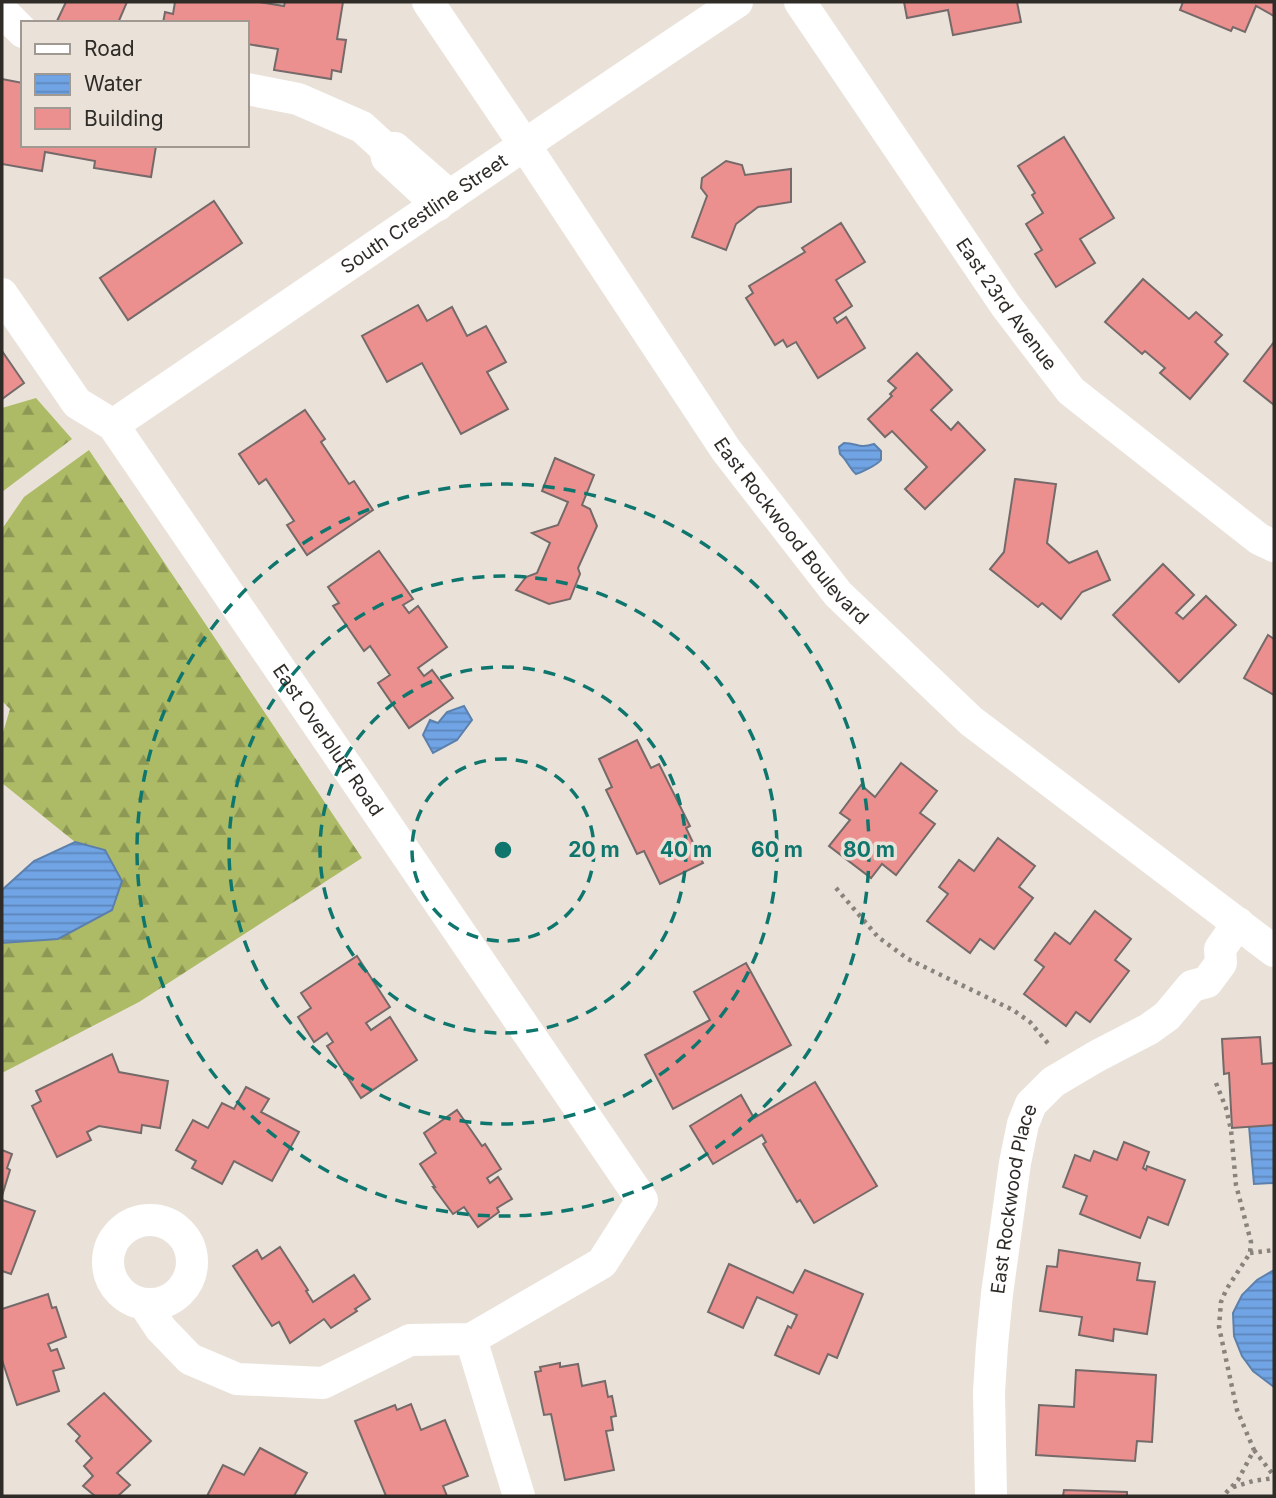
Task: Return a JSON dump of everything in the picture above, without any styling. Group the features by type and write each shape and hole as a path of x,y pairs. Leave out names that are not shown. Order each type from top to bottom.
{"street":[{"name":"East Rockwood Boulevard","path":"428,2 726,450 838,594 971,721 1274,951"},
{"name":"South Crestline Street","path":"113,425 737,2"},
{"name":"East 23rd Avenue","path":"800,2 1006,306 1072,391 1259,539 1274,546"},
{"path":"2,11 21,31"},
{"path":"248,89 298,99 362,127 385,148 387,158 444,200"},
{"name":"East Overbluff Road","path":"2,294 78,403 113,425 642,1200 601,1263 471,1339"},
{"name":"East Rockwood Place","path":"991,1496 989,1392 998,1282 1015,1163 1023,1124 1031,1104 1053,1082 1149,1029 1167,1016 1192,986 1191,968 1205,950 1220,949 1238,923"},
{"path":"145,1305 161,1329 190,1359 237,1379 323,1383 410,1340 471,1339 519,1496"}],"path":[{"path":"836,888 878,937 908,959 1013,1010 1030,1022 1071,1071"},
{"path":"1216,1083 1231,1130 1236,1185 1251,1242 1250,1253 1221,1302 1219,1327 1237,1410 1254,1450 1274,1477 1232,1488"},
{"path":"1250,1253 1274,1250"},
{"path":"1223,1496 1232,1488 1254,1450"}],"green space":[{"path":"36,398 72,439 2,492 2,408"},
{"path":"89,450 362,858 139,1002 2,1073 2,943 58,939 112,910 105,850 75,842 2,783 2,736 10,709 2,701 2,529 24,497"}],"water":[{"path":"844,443 861,446 874,444 881,451 881,460 856,474 840,454 839,447"},
{"path":"464,706 472,720 457,740 433,753 423,735 430,720 438,723 447,712"},
{"path":"75,842 105,850 122,881 112,910 58,939 2,943 2,890 34,861"},
{"path":"1274,1124 1274,1183 1254,1184 1249,1126"},
{"path":"1274,1270 1274,1387 1253,1371 1242,1356 1234,1336 1233,1313 1242,1295 1257,1280"}],"building":[{"path":"66,2 127,2 119,21 57,21"},
{"path":"175,2 259,2 284,6 285,2 343,2 337,39 346,40 341,72 332,70 331,79 274,70 278,49 248,44 248,21 163,21 165,12 173,14"},
{"path":"904,2 1017,2 1021,22 953,35 948,10 907,18"},
{"path":"1183,2 1274,2 1274,16 1256,6 1245,32 1233,27 1231,31 1180,10"},
{"path":"2,79 21,83 21,147 156,147 151,177 94,168 95,161 45,152 42,171 2,164"},
{"path":"1064,137 1114,218 1080,239 1095,263 1056,287 1035,254 1042,250 1026,224 1043,213 1032,195 1035,193 1018,166"},
{"path":"726,161 742,165 745,175 791,169 791,202 758,207 736,224 726,250 692,237 707,196 701,188 702,178"},
{"path":"214,201 242,243 128,320 100,278"},
{"path":"841,223 865,262 836,280 852,306 834,318 837,323 846,317 865,348 818,378 796,342 787,347 783,340 775,345 746,298 753,293 749,286 805,252 802,248"},
{"path":"1143,279 1189,319 1196,312 1222,335 1215,342 1228,354 1190,399 1160,373 1165,368 1145,351 1142,354 1105,322"},
{"path":"418,305 427,321 452,307 467,336 486,326 506,362 487,372 508,409 461,434 422,363 387,382 362,336"},
{"path":"1274,342 1274,405 1244,381"},
{"path":"2,351 24,383 2,399"},
{"path":"917,353 952,390 931,410 951,430 958,422 985,450 925,509 905,489 927,467 892,431 885,437 868,419 892,396 890,394 896,388 888,381"},
{"path":"305,410 325,439 321,442 349,484 354,481 373,510 307,555 287,525 294,521 266,479 259,484 239,454"},
{"path":"555,458 594,475 582,505 590,509 597,526 578,568 580,574 570,599 549,604 516,590 526,577 537,573 550,543 532,533 558,525 568,502 542,491"},
{"path":"1015,479 1056,484 1047,543 1069,563 1097,551 1110,580 1082,592 1061,619 1042,603 1038,607 990,569 1004,552"},
{"path":"379,551 413,599 403,605 409,613 418,606 447,647 418,668 424,676 432,670 453,698 409,728 378,683 390,675 370,646 364,651 333,606 339,603 328,587"},
{"path":"1163,564 1194,595 1176,613 1183,619 1206,596 1236,625 1179,682 1113,615"},
{"path":"1268,635 1274,639 1274,695 1244,678"},
{"path":"637,740 651,768 659,764 690,826 686,828 703,863 660,884 644,851 637,854 606,790 612,787 599,759"},
{"path":"901,763 937,791 920,813 935,824 896,875 882,864 871,878 829,846 850,820 840,813 861,785 875,797"},
{"path":"998,838 1035,866 1019,887 1033,898 994,949 980,939 970,953 927,921 948,894 939,887 959,860 974,871"},
{"path":"1095,911 1131,939 1115,960 1129,971 1090,1022 1076,1012 1066,1026 1024,994 1044,967 1035,960 1055,933 1070,944"},
{"path":"357,956 390,1007 366,1023 371,1030 390,1017 417,1060 361,1098 327,1046 333,1042 327,1033 314,1042 298,1017 311,1008 301,993"},
{"path":"746,963 791,1045 673,1109 645,1055 710,1020 694,992"},
{"path":"1260,1037 1262,1064 1274,1063 1274,1125 1232,1128 1229,1073 1224,1074 1222,1039"},
{"path":"112,1054 119,1072 168,1081 160,1128 142,1125 141,1133 99,1126 87,1132 91,1140 57,1157 32,1106 41,1101 36,1091"},
{"path":"815,1082 877,1186 814,1223 800,1200 797,1202 763,1144 766,1142 762,1135 713,1164 690,1126 741,1095 754,1118"},
{"path":"246,1087 269,1099 261,1112 299,1132 272,1181 234,1161 222,1184 192,1168 196,1161 176,1150 193,1120 208,1128 222,1103 234,1109"},
{"path":"457,1110 482,1146 485,1144 501,1169 487,1178 490,1183 498,1177 512,1199 497,1208 499,1212 478,1227 464,1207 453,1214 420,1164 436,1153 424,1133"},
{"path":"1124,1142 1149,1152 1143,1168 1146,1170 1147,1166 1185,1180 1168,1225 1148,1217 1140,1238 1080,1214 1087,1196 1063,1187 1075,1155 1090,1161 1094,1151 1117,1160"},
{"path":"2,1150 12,1154 2,1196"},
{"path":"2,1200 35,1211 11,1274 2,1271"},
{"path":"280,1247 313,1302 354,1275 370,1299 331,1328 324,1319 290,1343 279,1322 272,1326 233,1266 257,1250 262,1259"},
{"path":"1059,1250 1140,1263 1137,1280 1155,1282 1147,1334 1114,1329 1113,1341 1079,1335 1082,1317 1040,1311 1047,1266 1057,1267"},
{"path":"729,1264 793,1293 805,1270 863,1294 837,1358 828,1354 819,1374 775,1355 788,1326 791,1328 797,1315 757,1297 743,1328 708,1312"},
{"path":"48,1294 52,1308 56,1307 66,1337 48,1344 51,1351 57,1349 64,1368 53,1371 59,1391 17,1405 2,1360 2,1309"},
{"path":"560,1363 560,1367 578,1364 582,1386 605,1381 608,1397 612,1396 616,1416 611,1417 613,1430 606,1431 614,1470 565,1480 551,1414 544,1415 535,1372 541,1371 540,1367"},
{"path":"1076,1370 1156,1375 1152,1442 1137,1441 1135,1461 1036,1455 1039,1405 1074,1407"},
{"path":"104,1393 151,1441 117,1473 130,1485 118,1496 95,1496 83,1486 93,1476 84,1466 92,1458 76,1441 80,1436 68,1424"},
{"path":"411,1404 421,1430 445,1420 468,1476 443,1486 447,1496 386,1496 355,1421 395,1405 397,1410"},
{"path":"260,1448 307,1473 294,1496 207,1496 223,1465 244,1475"},
{"path":"1064,1490 1127,1492 1127,1496 1063,1496"}]}
